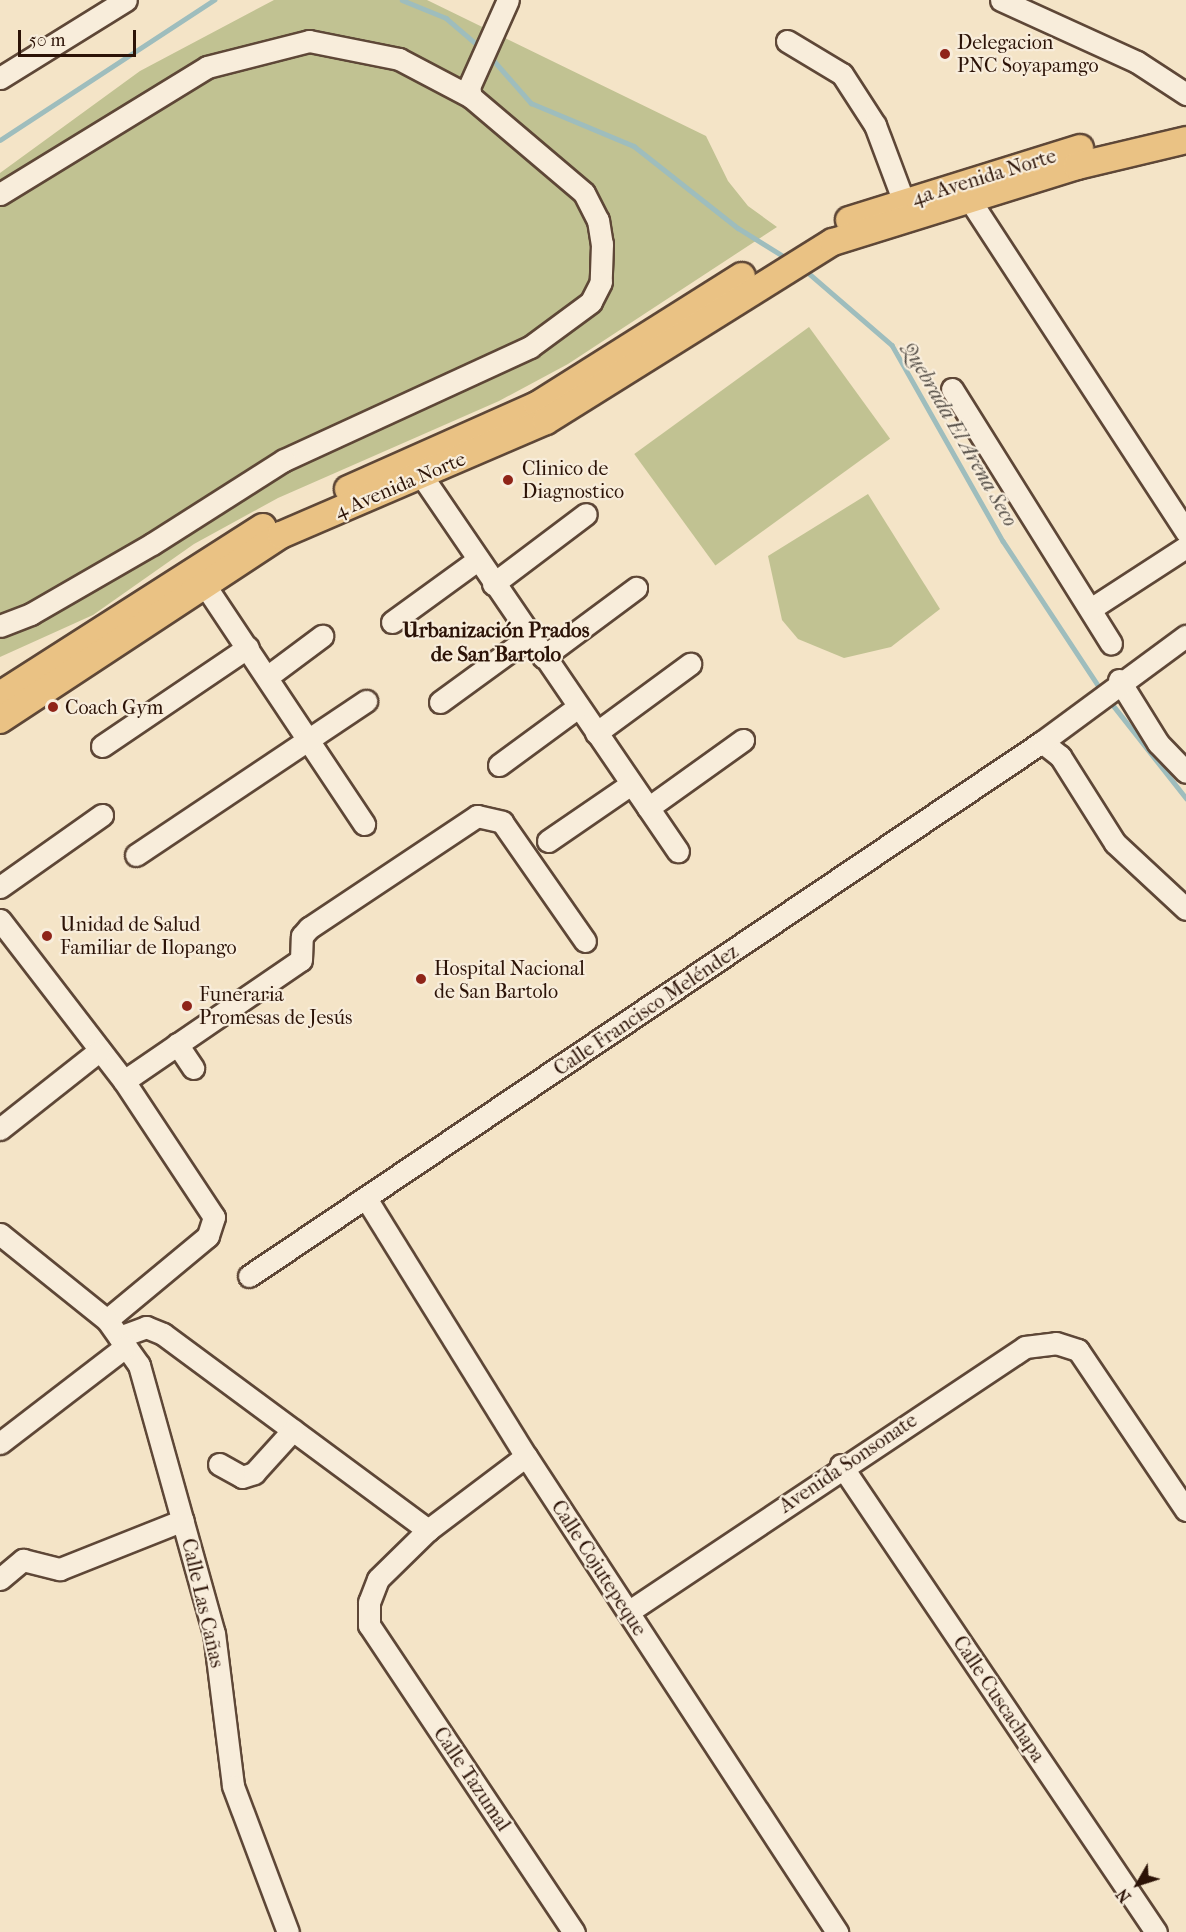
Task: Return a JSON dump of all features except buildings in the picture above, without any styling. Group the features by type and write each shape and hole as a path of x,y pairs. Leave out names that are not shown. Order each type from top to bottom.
{"main road":[{"name":"4a Avenida Norte","path":"788,258 833,242 907,209 1186,124"},
{"name":"4a Avenida Norte","path":"964,192 1186,140"},
{"name":"4 Avenida Norte","path":"0,695 198,576 415,469 546,421 788,258"},
{"name":"4 Avenida Norte","path":"0,720 198,576"}],"street":[{"path":"0,78 126,0"},
{"path":"471,97 469,87 507,0"},
{"path":"1001,0 1137,62 1186,94"},
{"path":"0,194 207,67 309,41 399,59 471,97 584,193 598,220 602,244 601,282 591,302 530,347 284,459 153,544 31,614 0,626"},
{"path":"787,41 842,74 875,125 907,209"},
{"path":"964,192 1186,532"},
{"path":"952,389 1092,608 1111,644"},
{"path":"415,469 476,561 678,851"},
{"path":"493,584 586,514"},
{"path":"1092,608 1186,547"},
{"path":"392,622 476,561"},
{"path":"198,576 248,647 364,824"},
{"path":"543,657 636,588"},
{"path":"267,677 322,636"},
{"name":"Calle Francisco Meléndez","path":"249,1276 367,1200 1042,742 1116,683 1186,636"},
{"path":"440,702 529,637"},
{"path":"102,746 248,647"},
{"path":"596,733 690,664"},
{"path":"1116,683 1158,743 1186,772"},
{"path":"136,855 366,701"},
{"path":"499,765 578,707"},
{"path":"648,808 743,740"},
{"path":"1042,742 1060,756 1115,843 1186,909"},
{"path":"548,842 631,784"},
{"path":"0,888 102,815"},
{"path":"124,1081 301,960 302,936 309,928 477,816 502,822 585,941"},
{"path":"0,920 124,1081 214,1217 208,1236 117,1335 0,1443"},
{"path":"177,1044 193,1068"},
{"path":"0,1129 100,1050"},
{"name":"Calle Cojutepeque","path":"367,1200 526,1456 837,1932"},
{"name":"Calle Las Cañas","path":"0,1234 117,1335 139,1365 214,1633 233,1786 288,1932"},
{"path":"117,1335 146,1327 163,1334 428,1530 526,1456"},
{"name":"Avenida Sonsonate","path":"628,1612 842,1465 1025,1347 1056,1343 1078,1350 1186,1510"},
{"path":"219,1464 242,1477 254,1473 293,1430"},
{"name":"Calle Cuscachapa","path":"842,1465 1156,1932"},
{"path":"0,1579 23,1560 60,1569 183,1520"},
{"name":"Calle Tazumal","path":"428,1530 378,1579 369,1602 369,1625 574,1932"}],"green space":[{"path":"274,0 427,0 706,136 728,181 748,206 777,227 568,364 499,401 278,498 194,544 93,615 0,657 0,173 140,71"},
{"path":"809,327 890,439 715,566 634,454"},
{"path":"868,494 940,609 891,647 844,658 798,639 782,620 768,556"}],"waterway":[{"name":"Quebrada El Arena Seco","path":"0,140 214,0"},
{"name":"Quebrada El Arena Seco","path":"402,0 446,18 481,48"},
{"name":"Quebrada El Arena Seco","path":"489,55 531,103 634,146 738,228 788,259"},
{"name":"Quebrada El Arena Seco","path":"805,270 892,345 1003,541 1102,691"},
{"path":"1109,700 1186,798"}],"place":[{"name":"Delegacion PNC Soyapamgo","path":"945,54"},
{"name":"Clinico de Diagnostico","path":"508,480"},
{"name":"Coach Gym","path":"53,707"},
{"name":"Unidad de Salud Familiar de Ilopango","path":"47,936"},
{"name":"Hospital Nacional de San Bartolo","path":"421,979"},
{"name":"Funeraria Promesas de Jesús","path":"187,1006"}],"district":[{"name":"Urbanización Prados de San Bartolo","path":"496,642"}]}
